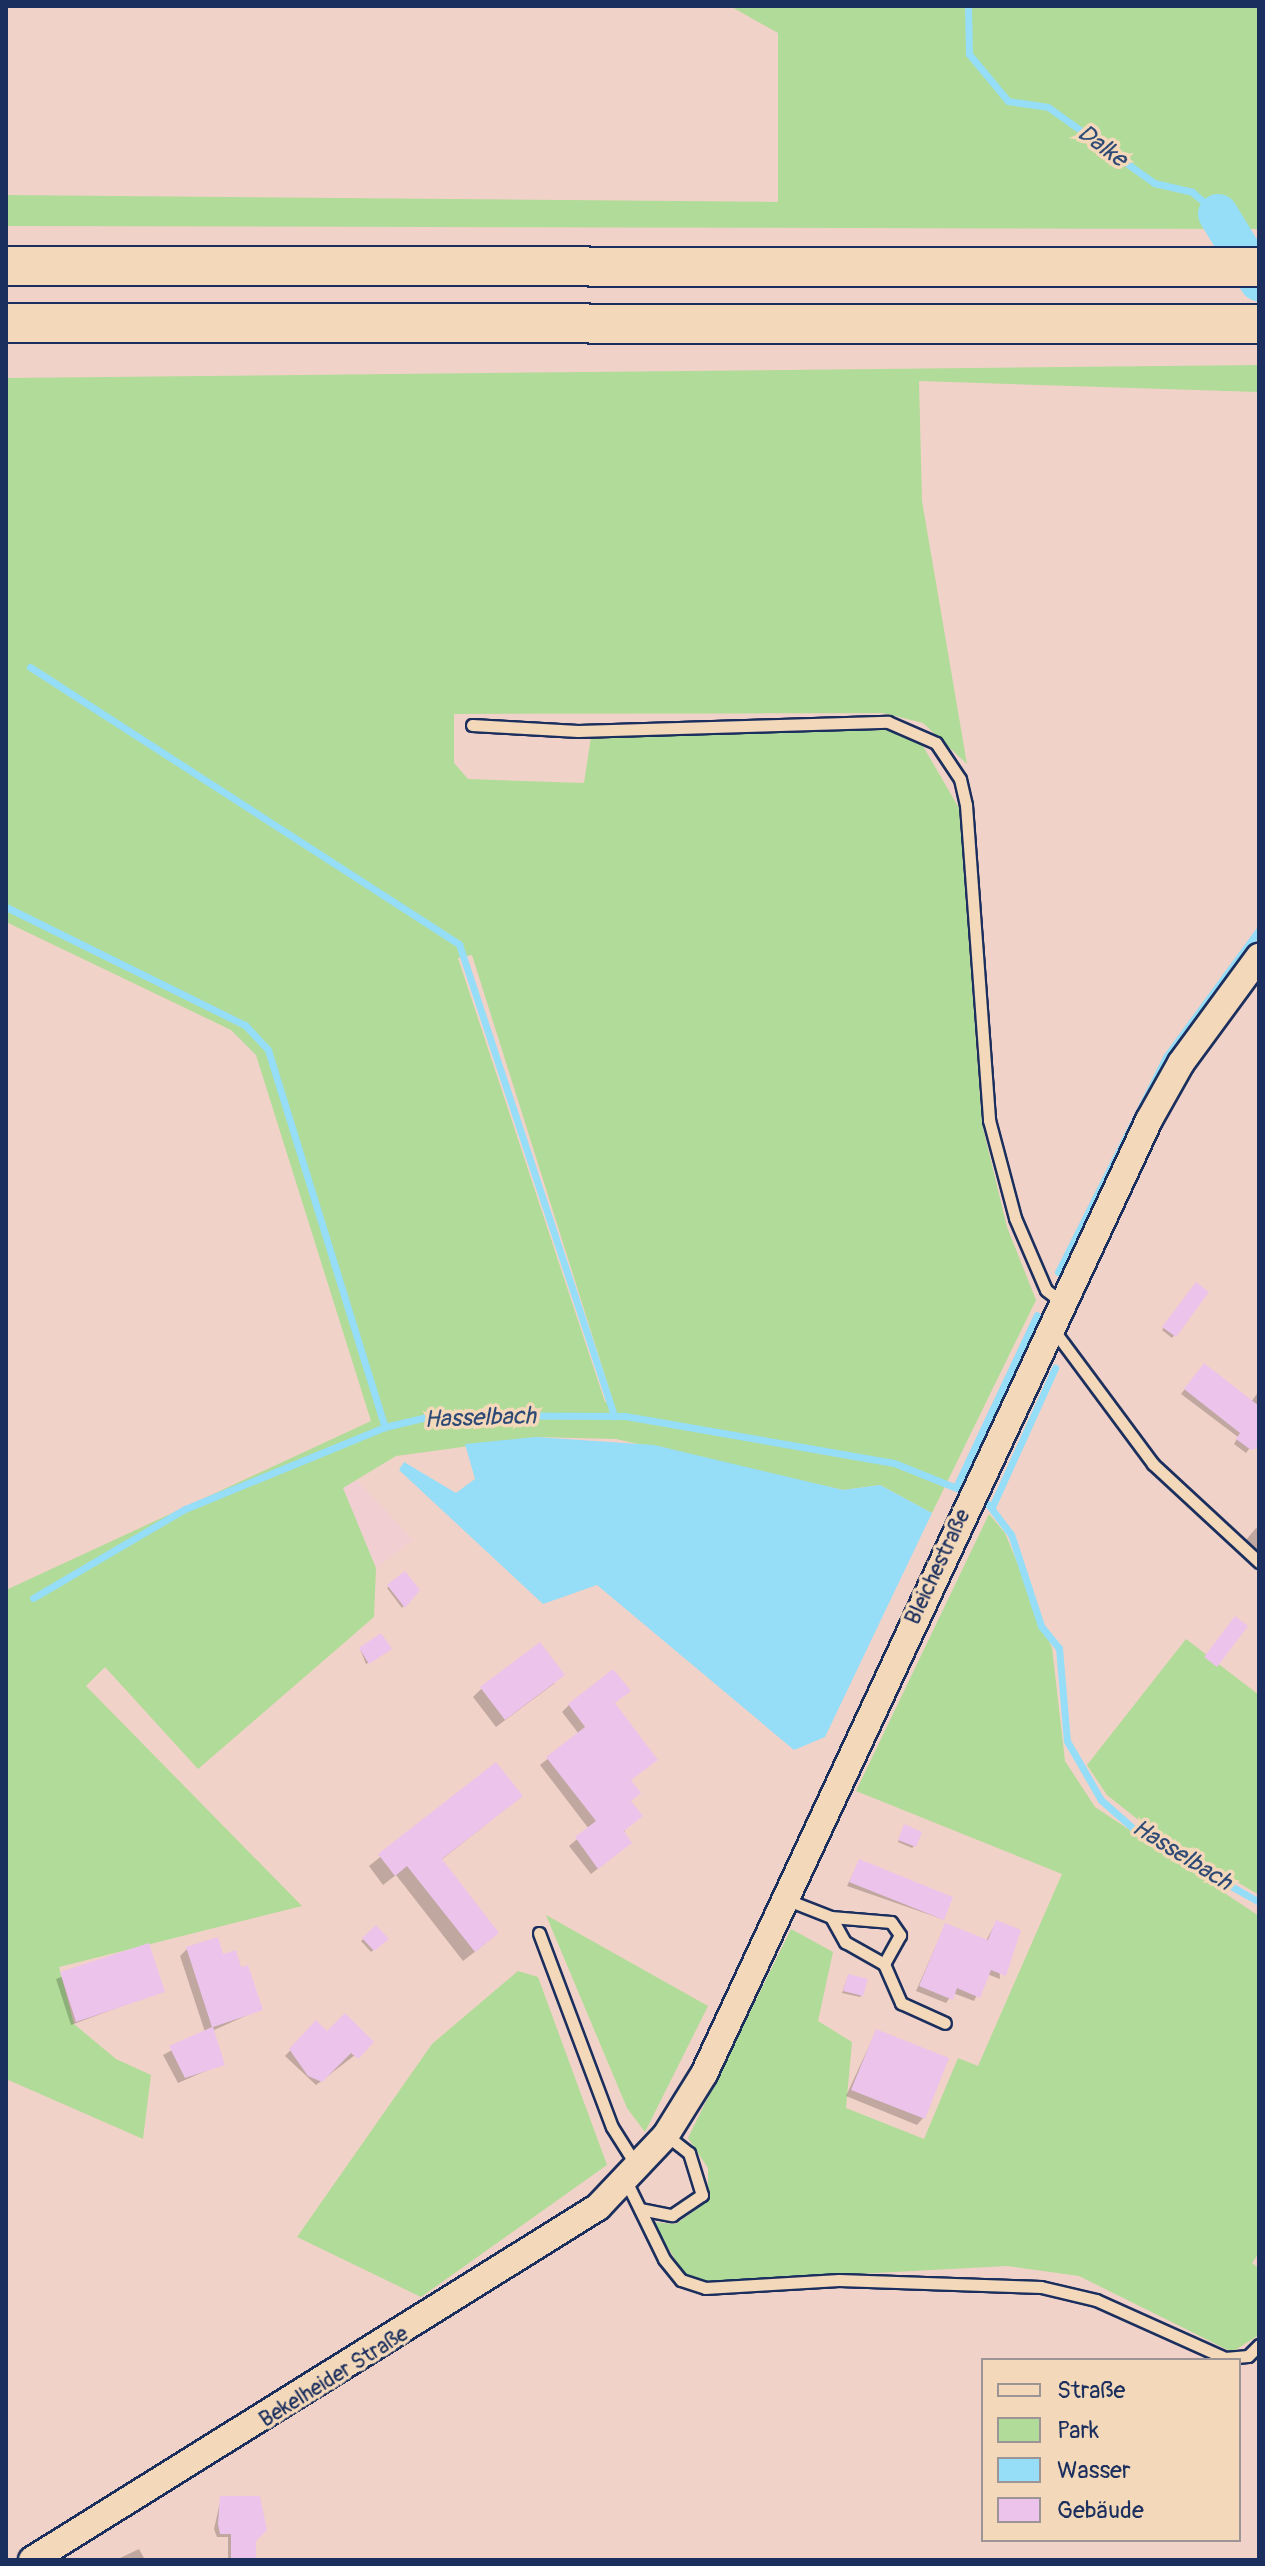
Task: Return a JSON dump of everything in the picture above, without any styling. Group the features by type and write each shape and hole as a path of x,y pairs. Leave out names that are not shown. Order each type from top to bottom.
{"highway":[{"path":"6,266 1259,267"},
{"path":"6,323 1259,324"}],"street":[{"name":"Bleichestraße","path":"632,2175 666,2135 704,2074 1051,1327 1181,1063 1259,957"},
{"name":"Bekelheider Straße","path":"32,2560 421,2323 632,2175"}],"lane":[{"path":"472,725 578,731 888,722 936,743 960,779 966,805 989,1120 1015,1218 1046,1290 1063,1303"},
{"path":"1051,1327 1068,1340 1153,1464 1259,1562"},
{"path":"784,1899 831,1917 891,1922 900,1935 884,1964"},
{"path":"831,1917 845,1942 884,1964 901,2003 945,2023"},
{"path":"539,1933 632,2175 640,2209 681,2280 705,2288 839,2280 1041,2287 1096,2300 1225,2358 1248,2356 1259,2345"},
{"path":"640,2209 672,2215 702,2195 689,2153 666,2135"}],"shaded area":[{"path":"357,1480 413,1540 376,1568 342,1488"}],"green space":[{"path":"730,6 1259,6 1259,229 6,226 6,195 778,202 778,33"},
{"path":"1259,365 1259,392 919,381 922,501 967,764 923,723 883,713 454,714 454,763 468,779 584,783 591,737 886,730 920,741 959,808 982,1124 1007,1227 1036,1300 932,1513 880,1485 843,1490 616,1439 536,1437 396,1456 343,1488 376,1568 374,1617 198,1769 105,1667 86,1686 302,1906 59,1967 74,2024 116,2059 151,2075 143,2139 6,2079 6,1590 371,1421 256,1055 231,1030 6,922 6,378","holes":["472,955 613,1401 605,1402 458,958"]},
{"path":"989,1514 1005,1533 1052,1648 1065,1761 1095,1807 1259,1916 1259,2253 1252,2263 1259,2268 1259,2335 1232,2352 1079,2276 1007,2266 706,2282 685,2274 651,2222 676,2224 708,2201 708,2168 688,2138 791,1929 833,1952 818,2021 852,2042 846,2108 924,2139 958,2058 978,2066 1062,1874 856,1791"},
{"path":"1186,1639 1259,1695 1259,1895 1151,1830 1107,1795 1087,1765"},
{"path":"546,1915 708,2006 645,2132 627,2108"},
{"path":"518,1971 538,1977 607,2165 421,2297 297,2237 432,2044"}],"water":[{"path":"536,1437 654,1445 843,1490 880,1485 932,1513 825,1737 794,1750 597,1585 543,1604 399,1470 404,1462 456,1493 475,1479 465,1444"}],"building":[{"path":"1196,1282 1209,1292 1176,1337 1162,1327"},
{"path":"1204,1363 1259,1406 1259,1447 1251,1450 1236,1439 1240,1433 1184,1389"},
{"path":"405,1571 420,1590 405,1608 387,1585"},
{"path":"1235,1616 1248,1626 1217,1667 1204,1657"},
{"path":"381,1633 392,1649 369,1664 359,1648"},
{"path":"540,1642 565,1675 505,1720 480,1687"},
{"path":"613,1669 631,1691 615,1703 658,1760 631,1780 641,1793 631,1801 643,1816 624,1831 632,1843 598,1869 575,1837 596,1821 546,1757 585,1727 568,1704"},
{"path":"496,1762 523,1796 442,1859 499,1933 475,1952 407,1866 395,1876 378,1854"},
{"path":"904,1824 922,1832 916,1847 898,1840"},
{"path":"859,1859 953,1897 944,1920 849,1882"},
{"path":"996,1920 1021,1930 1006,1976 991,1970 980,1998 957,1988 953,2000 919,1986 945,1923 988,1940"},
{"path":"376,1925 389,1939 374,1951 362,1938"},
{"path":"218,1937 223,1954 236,1950 241,1967 248,1965 263,2010 213,2027 225,2065 185,2078 169,2046 212,2027 186,1947"},
{"path":"149,1943 165,1992 76,2022 60,1972"},
{"path":"848,1974 868,1979 863,1996 843,1991"},
{"path":"345,2013 374,2042 358,2059 351,2053 322,2082 308,2076 289,2049 316,2020 327,2031"},
{"path":"876,2029 949,2058 925,2119 851,2090"},
{"path":"220,2496 260,2496 267,2530 256,2541 256,2560 231,2560 231,2534 220,2534 218,2524"}],"waterway":[{"name":"Dalke","path":"968,6 969,54 1008,101 1048,107 1154,183 1192,192 1218,214"},
{"name":"Dalke","path":"1218,214 1259,281"},
{"path":"30,667 459,944 614,1416"},
{"path":"6,907 245,1025 268,1050 385,1427"},
{"path":"1058,1272 1166,1057 1259,930"},
{"path":"956,1487 1037,1315"},
{"path":"992,1507 1055,1368"},
{"name":"Hasselbach","path":"33,1598 185,1509 385,1427 435,1415 625,1416 894,1463 959,1489"},
{"name":"Hasselbach","path":"988,1504 1011,1534 1041,1626 1059,1648 1067,1741 1101,1800 1142,1836 1259,1902"}]}
